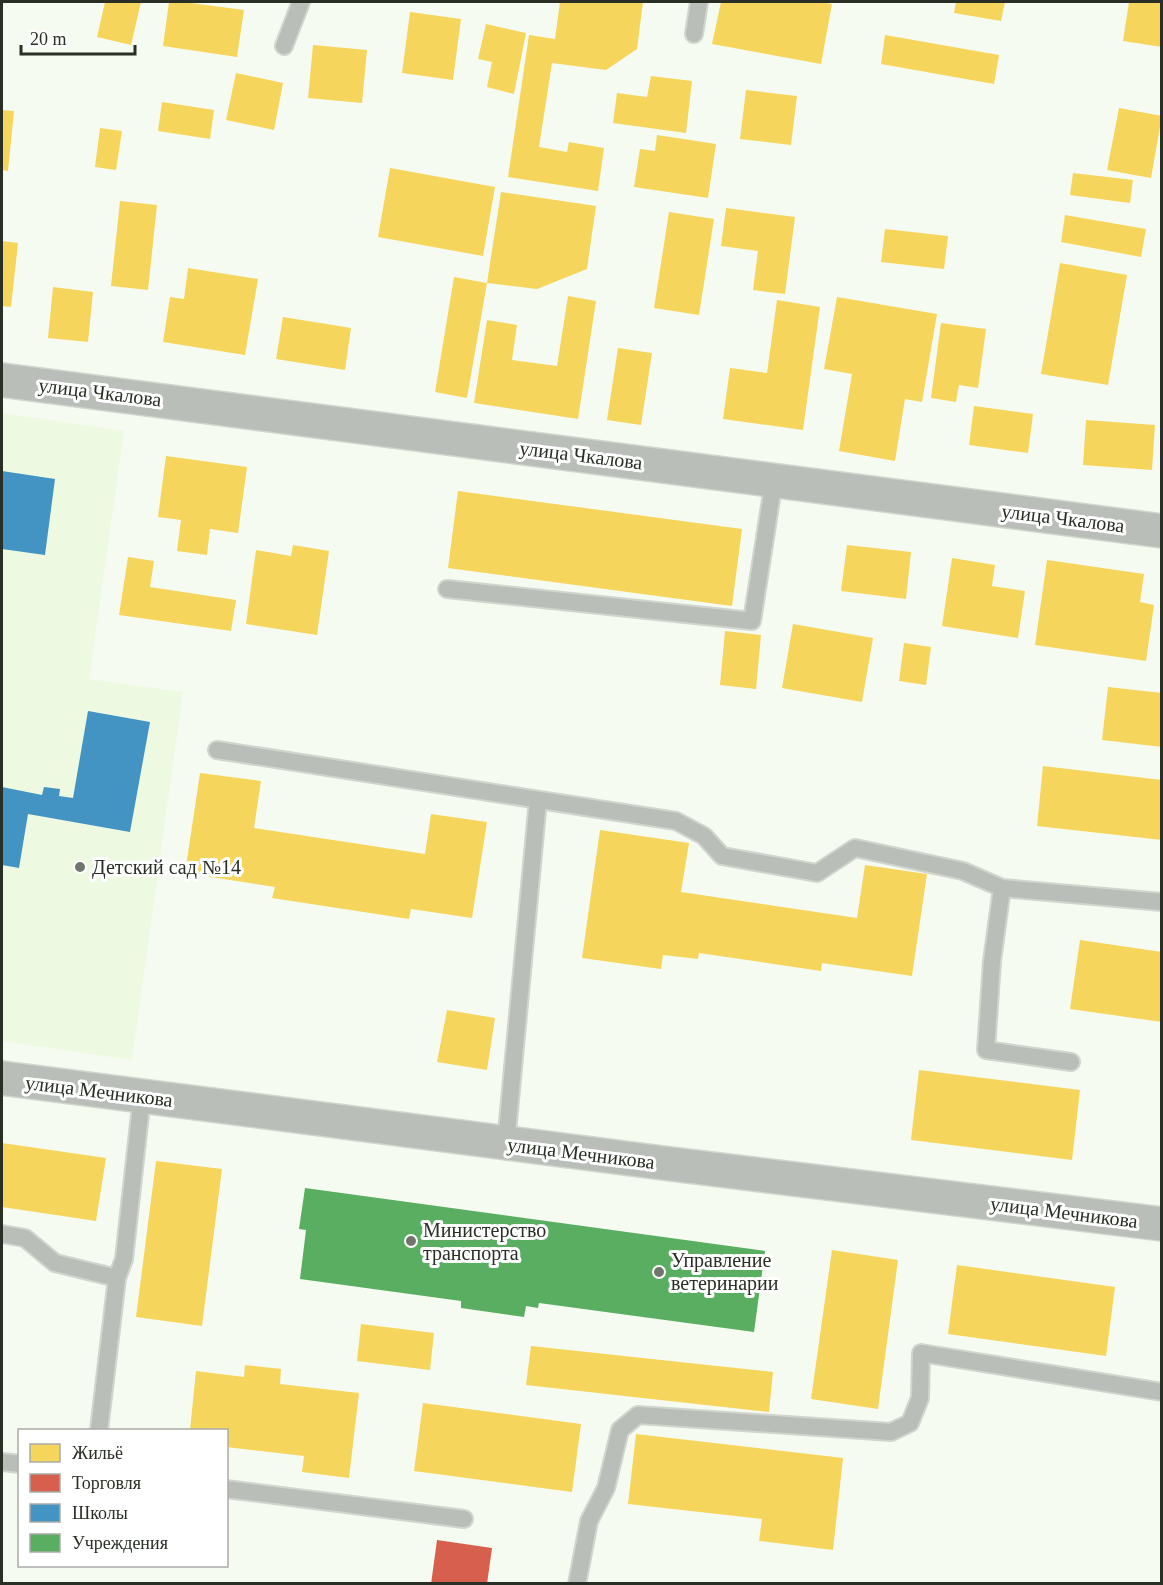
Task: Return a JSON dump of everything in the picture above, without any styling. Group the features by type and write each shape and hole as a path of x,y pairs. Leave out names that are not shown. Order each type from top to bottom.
{"street":[{"name":"улица Чкалова","path":"2,380 1161,531"},
{"name":"улица Мечникова","path":"2,1078 1161,1224"}],"lane":[{"path":"284,46 301,2"},
{"path":"694,34 699,2"},
{"path":"447,589 752,621 774,480"},
{"path":"218,750 676,821 704,836 722,856 818,873 855,848 963,871 1002,888 1161,902"},
{"path":"506,1143 538,800"},
{"path":"1002,888 992,961 986,1050 1071,1062"},
{"path":"99,1429 117,1278 124,1259 142,1096"},
{"path":"2,1234 25,1238 55,1263 117,1278"},
{"path":"578,1584 589,1521 606,1488 620,1430 638,1415 891,1432 910,1423 917,1407 920,1398 921,1353 1161,1392"},
{"path":"2,1462 18,1464"},
{"path":"228,1489 464,1519"}],"shaded area":[{"name":"Детский сад №14","path":"2,413 124,431 89,679 183,692 132,1060 2,1041"}],"building: Жильё":[{"path":"105,2 141,2 131,45 97,37"},
{"path":"169,2 244,10 237,57 163,46"},
{"path":"560,2 643,2 637,49 606,70 552,63 539,147 567,152 569,142 604,148 598,191 508,177 529,35 555,39"},
{"path":"721,2 832,4 821,64 712,44"},
{"path":"956,2 1005,2 1001,21 954,13"},
{"path":"1129,2 1162,2 1162,47 1123,41"},
{"path":"410,12 461,19 453,80 402,73"},
{"path":"486,24 526,33 514,94 487,87 492,62 478,59"},
{"path":"885,35 999,55 994,84 881,64"},
{"path":"313,45 367,50 362,103 308,98"},
{"path":"236,73 283,83 274,130 226,120"},
{"path":"651,76 692,81 686,133 613,123 617,93 647,97"},
{"path":"746,90 797,96 791,145 740,139"},
{"path":"162,102 214,110 210,139 158,131"},
{"path":"1119,108 1162,116 1151,178 1107,170"},
{"path":"2,110 14,111 8,171 2,170"},
{"path":"100,128 122,131 116,170 95,167"},
{"path":"657,135 716,144 708,198 634,187 640,149 655,151"},
{"path":"390,168 495,187 483,256 378,237"},
{"path":"1073,173 1133,180 1130,203 1070,195"},
{"path":"501,192 596,206 587,269 537,289 487,283"},
{"path":"120,201 157,205 148,290 111,286"},
{"path":"726,208 795,217 785,294 753,290 758,251 721,246"},
{"path":"669,212 714,219 699,315 654,308"},
{"path":"1065,215 1146,229 1141,257 1061,242"},
{"path":"885,229 948,236 944,269 881,262"},
{"path":"2,241 18,243 11,307 2,306"},
{"path":"1060,263 1127,275 1108,385 1041,374"},
{"path":"188,268 258,279 245,355 163,342 170,297 184,299"},
{"path":"454,277 487,283 467,398 435,392"},
{"path":"53,287 93,292 88,342 48,338"},
{"path":"568,296 596,301 578,419 474,403 487,320 517,325 512,360 557,366"},
{"path":"837,297 937,314 922,402 905,399 895,461 839,451 852,374 824,369"},
{"path":"777,300 820,307 803,430 723,419 730,368 767,373"},
{"path":"283,317 351,328 345,370 276,359"},
{"path":"941,323 986,329 978,388 959,385 956,402 931,398"},
{"path":"618,348 652,353 641,425 607,420"},
{"path":"974,406 1033,414 1028,453 969,445"},
{"path":"1086,420 1155,425 1152,470 1083,465"},
{"path":"166,456 247,467 238,533 210,529 207,555 177,551 181,520 158,517"},
{"path":"458,491 742,529 732,606 448,568"},
{"path":"293,545 329,551 317,635 246,624 256,550 291,556"},
{"path":"847,545 911,552 906,599 841,591"},
{"path":"128,557 154,561 150,587 236,600 231,631 119,615"},
{"path":"952,558 995,565 992,586 1025,591 1018,638 942,626"},
{"path":"1047,560 1144,574 1140,602 1154,605 1146,661 1035,645"},
{"path":"793,624 873,638 862,702 782,688"},
{"path":"725,631 761,635 756,689 720,685"},
{"path":"904,643 931,647 926,685 899,681"},
{"path":"1108,687 1162,693 1162,747 1102,740"},
{"path":"1043,766 1162,780 1162,840 1037,826"},
{"path":"200,773 261,781 254,828 425,854 431,814 487,822 472,918 411,909 409,919 272,898 275,887 185,873"},
{"path":"600,830 689,843 681,892 857,918 865,865 927,874 912,976 822,963 821,971 699,953 698,959 663,955 661,969 582,958"},
{"path":"1080,940 1162,952 1162,1022 1070,1009"},
{"path":"447,1010 495,1018 487,1070 437,1062"},
{"path":"919,1070 1080,1090 1072,1160 911,1140"},
{"path":"2,1143 106,1158 96,1221 2,1207"},
{"path":"156,1161 222,1169 202,1326 136,1317"},
{"path":"832,1250 898,1260 878,1409 811,1399"},
{"path":"957,1265 1115,1287 1106,1356 948,1334"},
{"path":"361,1324 434,1333 430,1370 357,1361"},
{"path":"531,1346 773,1372 769,1412 526,1385"},
{"path":"245,1365 281,1369 280,1384 359,1393 349,1478 302,1472 304,1456 228,1447 228,1429 190,1429 196,1371 244,1377"},
{"path":"423,1403 581,1424 572,1492 414,1471"},
{"path":"636,1434 843,1458 833,1550 759,1541 762,1519 628,1504"}],"building: Торговля":[{"path":"437,1540 492,1548 487,1584 431,1584"}],"building: Школы":[{"path":"2,471 55,479 45,555 2,549"},
{"path":"88,711 150,722 130,832 28,814 19,868 2,865 2,787 42,795 44,787 60,789 59,796 73,798"}],"building: Учреждения":[{"path":"305,1188 765,1251 754,1332 539,1303 538,1308 526,1306 524,1317 461,1308 461,1301 300,1279 306,1230 299,1229"}],"place":[{"name":"Детский сад №14","path":"80,867"},
{"name":"Министерство транспорта","path":"411,1241"},
{"name":"Управление ветеринарии","path":"659,1272"}]}
